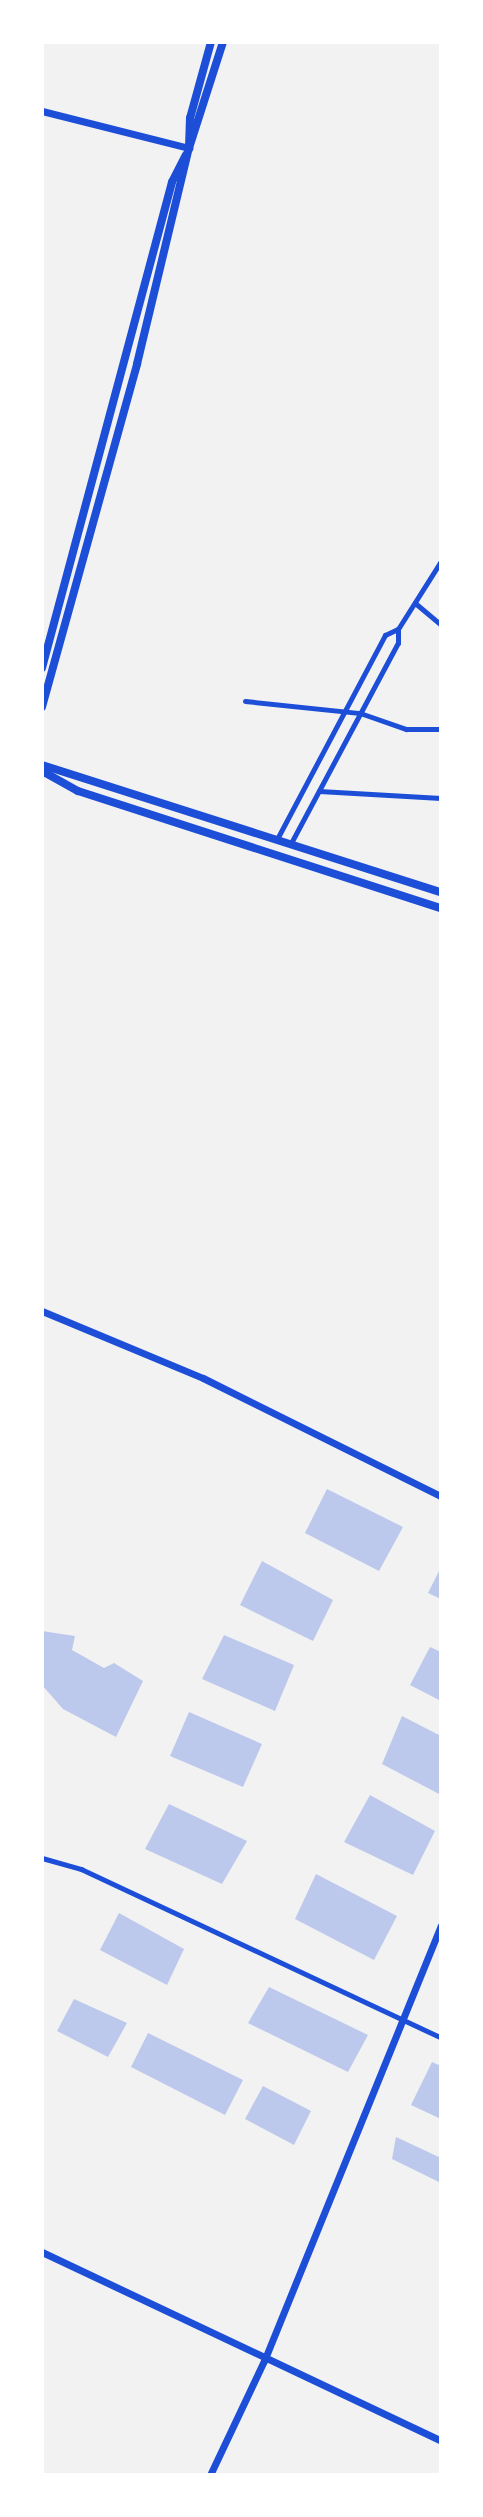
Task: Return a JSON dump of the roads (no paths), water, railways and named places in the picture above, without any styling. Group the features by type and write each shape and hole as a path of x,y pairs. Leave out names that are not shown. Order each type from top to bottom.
{"main road":[{"path":"42,668 172,182 189,148 190,118 211,42"},
{"path":"42,706 137,364 189,148 223,42"},
{"path":"42,765 441,891"},
{"path":"42,771 78,791 441,908"}],"street":[{"path":"42,111 189,148"},
{"path":"277,838 385,635 398,629 441,561"},
{"path":"415,603 441,625"},
{"path":"291,843 398,643 398,629"},
{"path":"245,701 345,710 406,729 441,729"},
{"path":"319,791 441,798"},
{"path":"42,1311 203,1378 441,1496"},
{"path":"42,1858 81,1869 441,2038"},
{"path":"210,2475 264,2361 441,1926"},
{"path":"42,2252 264,2361 441,2441"}]}
